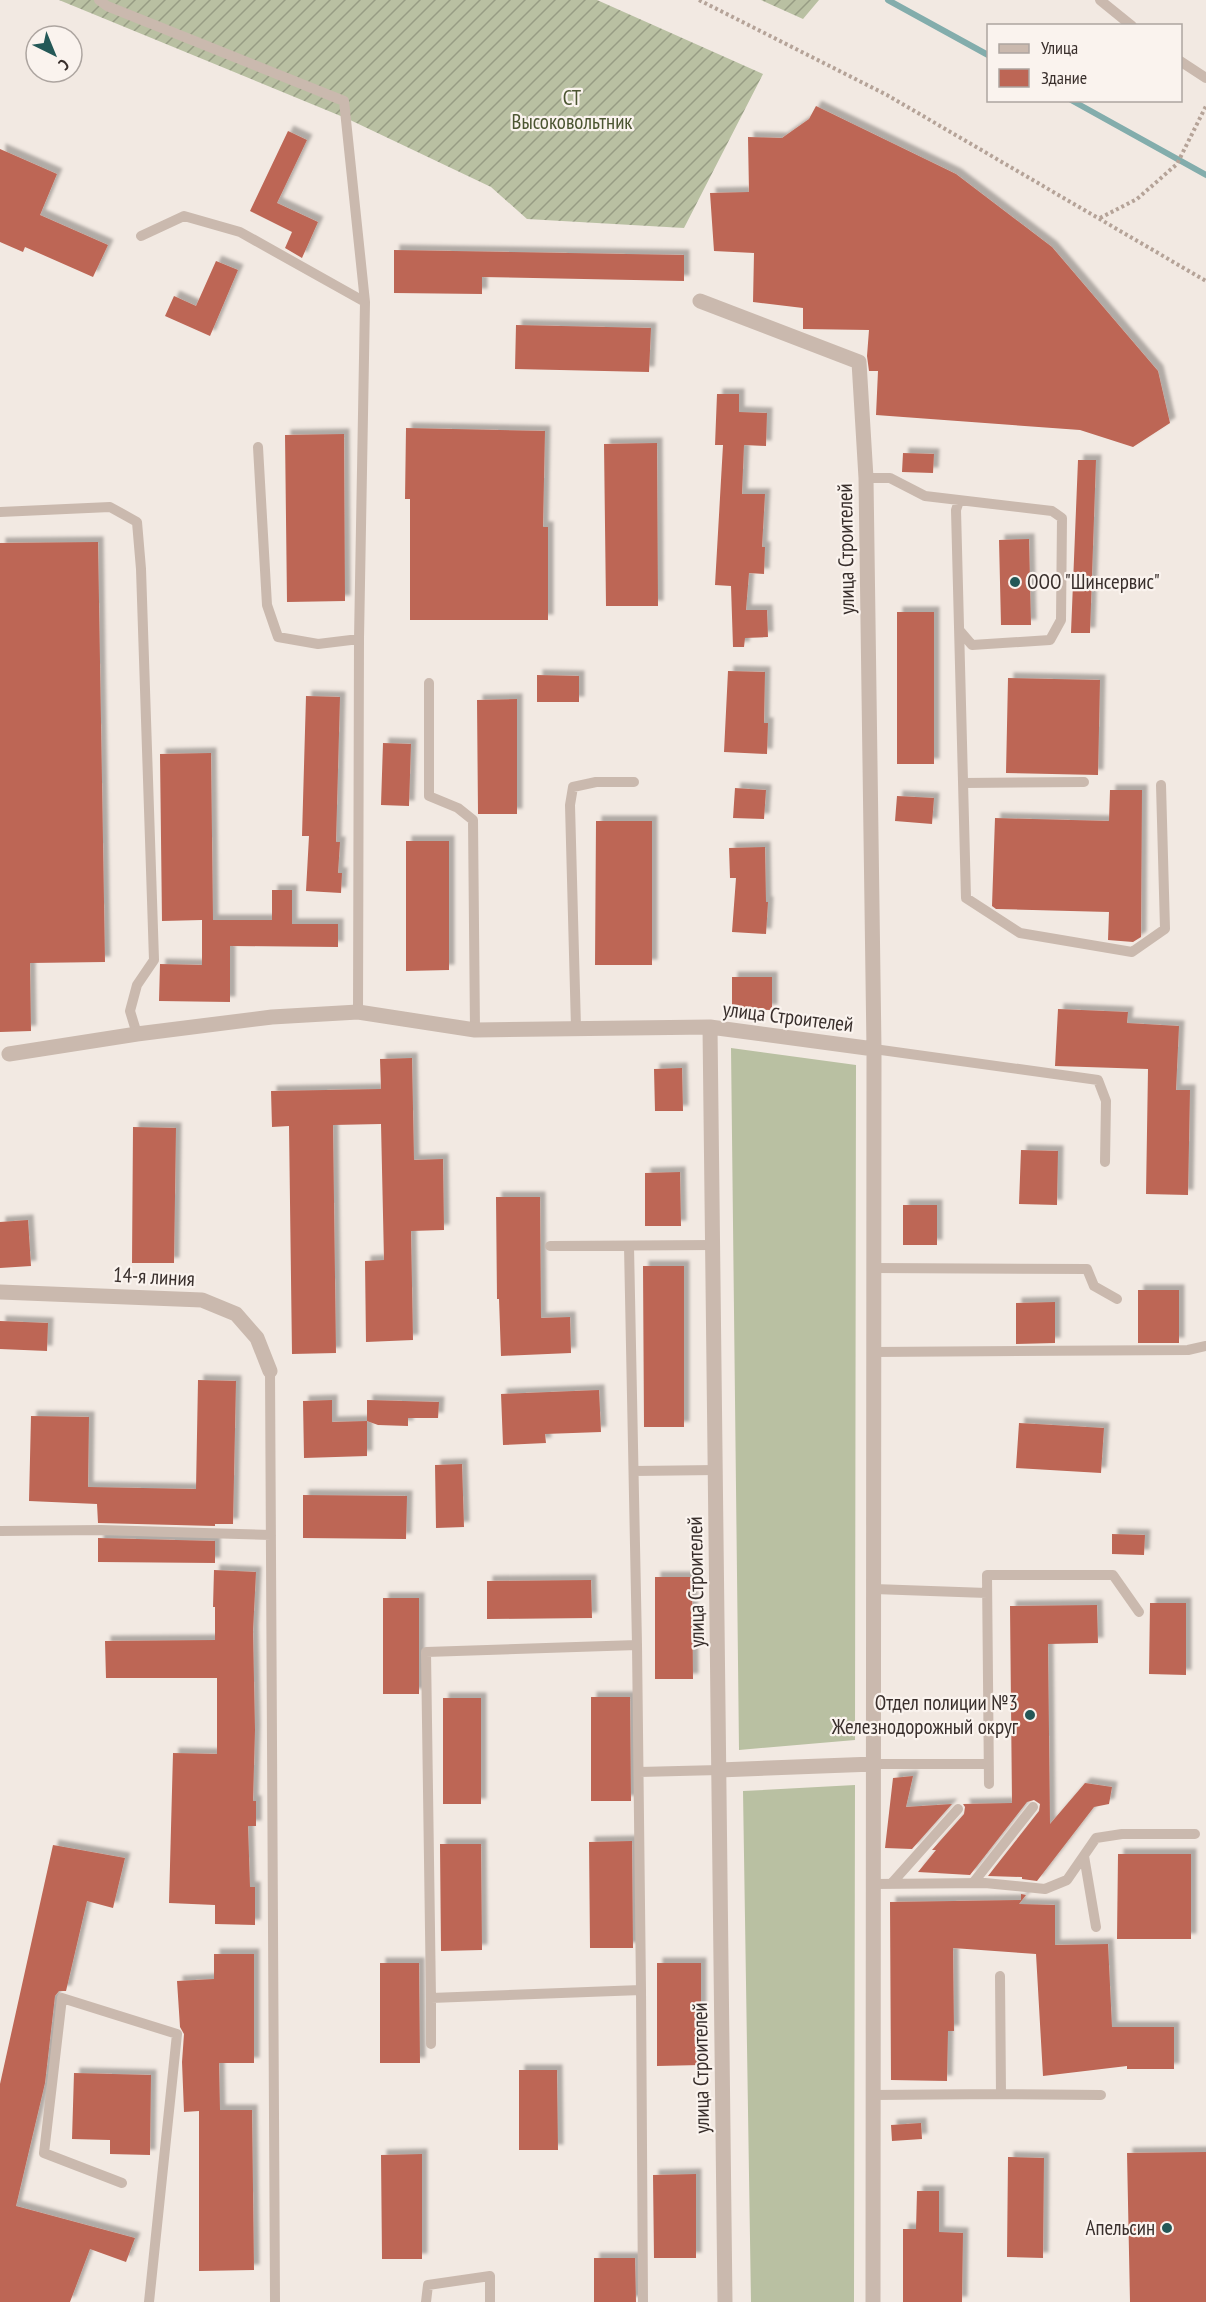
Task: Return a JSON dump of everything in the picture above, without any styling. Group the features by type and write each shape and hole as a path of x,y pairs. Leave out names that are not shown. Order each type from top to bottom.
{"street":[{"name":"улица Строителей","path":"700,301 859,362 866,477 874,1049 874,1764"},
{"path":"9,1054 137,1034 272,1017 358,1012 475,1030 710,1027"},
{"name":"улица Строителей","path":"725,2302 710,1027 874,1049"},
{"name":"14-я линия","path":"0,1292 202,1300 236,1314 257,1338 270,1371"},
{"path":"719,1770 874,1764 873,2302"}],"lane":[{"path":"99,0 107,6 344,101 365,302 359,639 358,1012"},
{"path":"1100,0 1130,24"},
{"path":"1182,62 1206,78"},
{"path":"141,236 184,216 240,232 365,302"},
{"path":"258,447 267,605 278,637 318,644 359,639"},
{"path":"866,477 890,478 925,496 1052,511 1062,518 1061,620 1050,640 972,645 960,631"},
{"path":"959,501 956,510 966,898 1020,933 1132,952 1165,929 1161,785"},
{"path":"0,512 110,507 137,522 141,569 154,960 137,985 130,1011 137,1034"},
{"path":"429,683 429,796 458,808 473,820 475,1030"},
{"path":"576,1028 570,805 573,787 596,782 634,782"},
{"path":"964,783 1084,782"},
{"path":"874,1049 1098,1080 1106,1101 1105,1162"},
{"path":"550,1246 713,1245"},
{"path":"629,1246 639,1772 643,2302"},
{"path":"874,1268 1087,1269 1094,1286 1117,1299"},
{"path":"874,1352 1188,1350 1206,1346"},
{"path":"270,1371 274,2302"},
{"path":"634,1472 716,1470"},
{"path":"0,1531 101,1530 271,1535"},
{"path":"988,1784 987,1575 1113,1575 1139,1612"},
{"path":"874,1589 987,1593"},
{"path":"431,2044 426,1652 637,1645"},
{"path":"874,1764 988,1764"},
{"path":"639,1772 719,1770"},
{"path":"973,1883 1033,1807"},
{"path":"891,1884 958,1809"},
{"path":"874,1884 973,1883 1045,1888 1066,1880 1096,1838 1122,1834 1195,1834"},
{"path":"1084,1856 1096,1927"},
{"path":"1000,1976 1001,2094"},
{"path":"431,1998 641,1990"},
{"path":"122,2183 44,2153 62,1998 177,2034 149,2302"},
{"path":"873,2095 1101,2096"},
{"path":"426,2302 428,2285 490,2276 490,2302"}],"path":[{"path":"699,0 887,95 1206,281"},
{"path":"1100,218 1137,199 1177,164 1206,106"}],"green space":[{"name":"СТ Высоковольтник","path":"59,0 597,0 763,74 684,228 527,219 491,187 348,119"},
{"path":"761,0 819,0 803,19"},
{"path":"731,1048 856,1065 855,1740 739,1750"},
{"path":"855,1785 854,2302 751,2302 743,1791"}],"building":[{"path":"816,106 956,174 1052,247 1158,371 1170,423 1133,447 1080,430 876,415 878,371 869,371 867,356 869,330 803,329 803,308 753,302 754,253 714,251 710,193 749,192 748,137 782,138 809,119"},
{"path":"288,131 307,140 277,203 318,222 302,258 285,248 292,232 250,211"},
{"path":"0,149 57,174 40,215 108,245 93,277 25,247 23,252 0,242"},
{"path":"394,250 684,255 684,281 482,277 482,294 394,293"},
{"path":"216,261 238,270 210,336 165,316 174,296 196,306"},
{"path":"516,325 651,328 649,372 515,369"},
{"path":"717,394 739,394 739,412 767,413 766,446 744,445 742,494 765,494 762,547 765,547 764,574 749,573 746,610 767,610 768,637 745,638 744,647 733,647 731,586 715,585 723,445 715,445"},
{"path":"406,428 545,431 543,527 548,527 548,620 410,620 410,499 405,499"},
{"path":"344,434 345,601 287,602 285,435"},
{"path":"657,443 658,606 606,606 604,444"},
{"path":"903,453 934,454 933,473 902,472"},
{"path":"1078,460 1096,460 1090,633 1071,633"},
{"name":"ООО \"Шинсервис\"","path":"1029,539 1031,625 1001,625 999,540"},
{"path":"98,542 105,962 30,963 31,1031 0,1032 0,543"},
{"path":"897,612 934,612 934,764 897,764"},
{"path":"728,671 765,672 764,723 768,723 767,754 724,752"},
{"path":"537,675 579,676 579,702 537,702"},
{"path":"1008,678 1100,680 1098,775 1006,773"},
{"path":"306,696 340,697 336,842 340,842 338,873 342,873 341,893 306,891 309,836 302,836"},
{"path":"517,699 517,814 478,814 477,700"},
{"path":"383,743 411,744 409,806 381,805"},
{"path":"211,753 213,920 272,920 272,890 292,890 292,924 338,924 338,947 230,946 230,1002 159,1001 160,964 202,965 202,920 162,921 160,754"},
{"path":"735,788 766,790 764,819 733,818"},
{"path":"1110,790 1142,790 1141,937 1133,942 1108,940 1109,912 996,909 992,906 995,818 1109,821"},
{"path":"897,796 934,798 932,824 895,821"},
{"path":"596,821 652,821 652,965 595,965"},
{"path":"406,841 449,841 449,970 406,971"},
{"path":"765,847 766,902 768,902 766,934 732,932 736,878 730,878 729,848"},
{"path":"732,977 772,977 772,1010 732,1009"},
{"path":"1058,1009 1128,1012 1127,1023 1179,1026 1176,1090 1190,1090 1188,1195 1146,1194 1148,1069 1055,1066"},
{"path":"412,1058 414,1160 443,1159 444,1230 411,1231 413,1340 366,1342 365,1261 384,1260 381,1124 333,1125 336,1353 292,1354 289,1126 272,1127 271,1091 381,1089 380,1059"},
{"path":"682,1068 683,1111 655,1111 654,1069"},
{"path":"133,1127 176,1128 174,1263 132,1263"},
{"path":"1021,1150 1058,1151 1057,1205 1019,1204"},
{"path":"680,1172 681,1226 645,1226 645,1173"},
{"path":"496,1197 540,1197 541,1318 570,1317 571,1353 501,1356 499,1299 497,1299"},
{"path":"903,1205 937,1205 937,1245 903,1245"},
{"path":"28,1220 31,1266 0,1268 0,1222"},
{"path":"643,1266 684,1266 684,1427 644,1427"},
{"path":"1138,1290 1179,1290 1179,1343 1138,1343"},
{"path":"1055,1302 1055,1343 1016,1344 1016,1303"},
{"path":"0,1321 48,1323 47,1351 0,1349"},
{"path":"198,1380 236,1381 233,1524 215,1524 215,1526 98,1523 97,1504 29,1501 31,1416 89,1417 88,1487 196,1489"},
{"path":"599,1390 601,1432 545,1434 546,1443 503,1445 501,1394"},
{"path":"332,1400 332,1422 367,1421 367,1456 304,1458 303,1401"},
{"path":"367,1400 439,1402 438,1418 408,1418 408,1426 378,1425 367,1421"},
{"path":"1019,1423 1104,1428 1101,1473 1016,1468"},
{"path":"462,1464 464,1527 436,1528 435,1465"},
{"path":"303,1495 407,1496 406,1539 303,1538"},
{"path":"1112,1534 1145,1535 1144,1555 1112,1554"},
{"path":"98,1538 215,1541 215,1563 98,1562"},
{"path":"214,1570 256,1572 253,1631 255,1730 253,1801 256,1801 256,1826 248,1826 250,1887 255,1887 255,1925 215,1924 215,1905 169,1903 173,1753 217,1754 217,1678 106,1678 105,1641 215,1640"},
{"path":"655,1577 692,1577 693,1679 655,1679"},
{"path":"591,1580 592,1618 487,1619 487,1581"},
{"path":"383,1598 419,1598 419,1694 383,1694"},
{"path":"1150,1603 1186,1603 1186,1675 1149,1674"},
{"path":"1097,1605 1098,1643 1048,1644 1050,1824 1085,1783 1112,1787 1109,1804 1094,1807 1037,1881 1022,1879 1022,1877 988,1876 1039,1811 1040,1804 1034,1800 1027,1802 970,1875 918,1872 936,1850 932,1850 964,1814 963,1804 1012,1803 1010,1606"},
{"path":"591,1697 630,1697 631,1801 591,1801"},
{"path":"443,1698 481,1698 481,1804 443,1804"},
{"path":"913,1776 906,1807 952,1804 912,1849 885,1848 893,1778"},
{"path":"632,1841 633,1948 590,1948 589,1842"},
{"path":"440,1844 481,1844 482,1950 441,1951"},
{"path":"53,1845 125,1858 113,1908 87,1901 66,1991 59,1991 55,1996 45,2083 16,2206 135,2238 126,2262 90,2249 70,2302 0,2302 0,2084"},
{"path":"1118,1854 1191,1854 1191,1939 1117,1939"},
{"path":"1021,1894 1026,1895 1019,1904 1055,1905 1055,1945 1108,1944 1112,2027 1174,2027 1174,2069 1127,2069 1127,2066 1043,2076 1036,1954 953,1948 954,2031 948,2031 947,2081 891,2080 890,1902 1021,1900"},
{"path":"214,1954 254,1954 254,2063 219,2063 220,2110 252,2110 254,2270 199,2271 199,2111 184,2112 182,2062 184,2034 180,2027 177,1981 214,1979"},
{"path":"380,1963 419,1963 420,2063 380,2063"},
{"path":"657,1963 701,1963 701,2065 657,2066"},
{"path":"519,2070 557,2070 558,2150 519,2150"},
{"path":"74,2073 151,2075 150,2155 110,2154 110,2140 72,2139"},
{"path":"921,2123 922,2139 892,2141 891,2125"},
{"name":"Апельсин","path":"1206,2152 1206,2302 1130,2302 1127,2153"},
{"path":"422,2154 422,2259 382,2259 381,2155"},
{"path":"1008,2157 1044,2158 1043,2258 1007,2257"},
{"path":"696,2174 696,2258 654,2258 653,2175"},
{"path":"917,2191 939,2191 939,2232 963,2233 962,2302 903,2302 903,2229 916,2229"},
{"path":"594,2258 635,2258 636,2302 594,2302"}],"waterway":[{"path":"888,0 987,54"},
{"path":"1075,102 1206,175"}],"place":[{"name":"ООО \"Шинсервис\"","path":"1015,582"},
{"name":"Отдел полиции №3 Железнодорожный округ","path":"1030,1715"},
{"name":"Апельсин","path":"1167,2228"}]}
